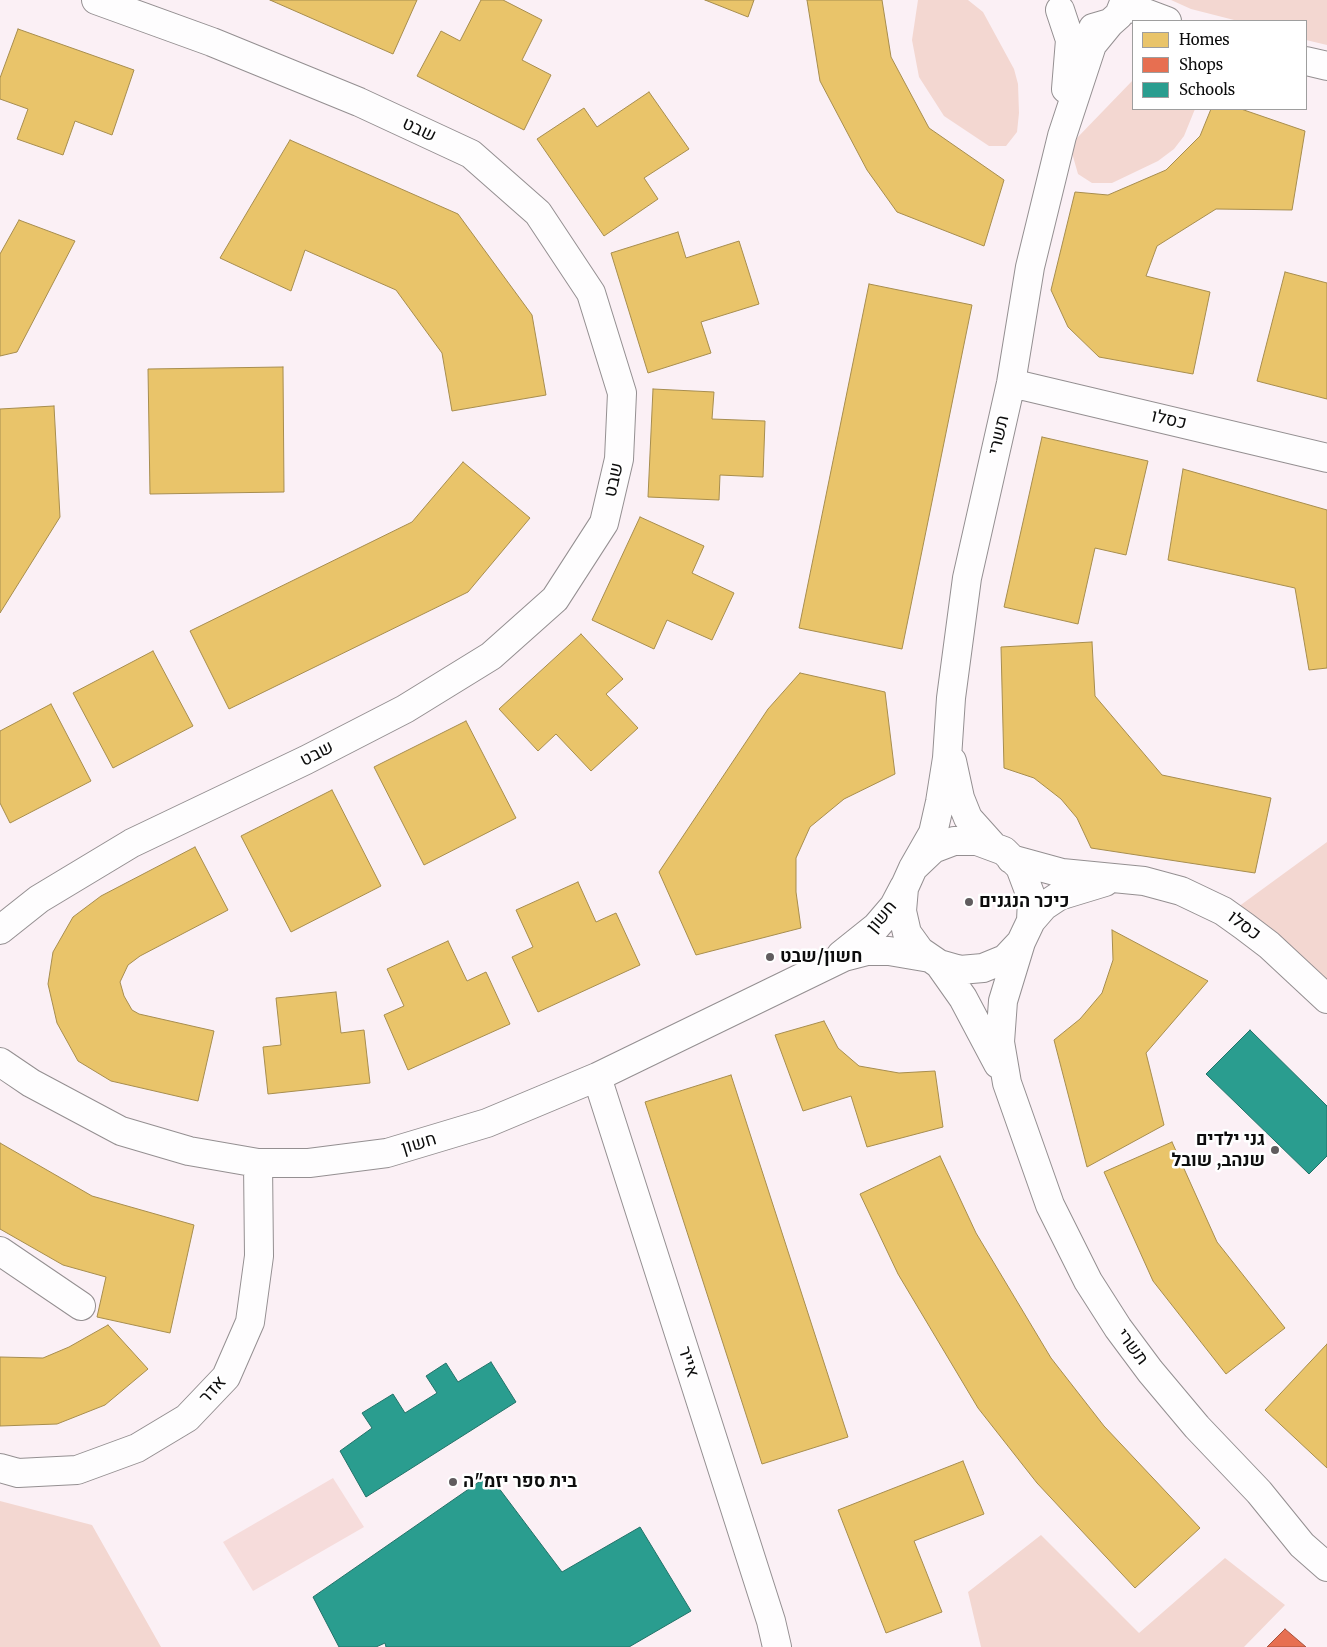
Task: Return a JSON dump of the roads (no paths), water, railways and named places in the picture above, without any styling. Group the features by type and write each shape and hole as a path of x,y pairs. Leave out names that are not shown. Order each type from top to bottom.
{"street":[{"name":"שבט","path":"0,930 39,899 132,843 306,760 380,722 491,656 555,599 604,523 619,459 622,393 592,293 538,213 471,154 350,99 212,42 96,0"},
{"path":"1059,5 1068,19 1078,26 1089,28 1120,9 1163,20"},
{"name":"תשרי","path":"1059,5 1070,40 1062,136"},
{"name":"תשרי","path":"910,874 933,833 949,737 951,698 967,578 1011,383 1030,268 1062,136 1092,45 1120,9"},
{"path":"1307,61 1327,66"},
{"name":"כסלו","path":"1011,383 1327,458"},
{"name":"תשרי","path":"949,737 953,772 968,818 1003,853"},
{"path":"954,841 977,841 1003,853 1020,867 1032,899 1026,932 1005,959 983,968 960,970 935,961 920,951 907,933 902,911 904,888 910,874 933,849 954,841"},
{"name":"כסלו","path":"1003,853 1062,873 1144,881 1181,891 1223,911 1269,945 1327,1000"},
{"name":"חשון","path":"825,966 876,927 894,906 910,874"},
{"name":"כסלו","path":"1026,932 1044,906 1059,896 1109,880 1144,881"},
{"name":"תשרי","path":"1007,1083 1000,1042 1003,1000 1026,932"},
{"name":"חשון","path":"0,1062 31,1083 120,1131 189,1151 258,1163 309,1163 387,1153 487,1123 597,1078 844,957 867,951 889,951 935,961"},
{"name":"תשרי","path":"935,961 963,998 1007,1083 1050,1205 1088,1282 1118,1328 1197,1427 1259,1492 1302,1544 1327,1567"},
{"name":"אייר","path":"597,1078 768,1612 777,1647"},
{"name":"אדר","path":"0,1468 18,1473 77,1470 137,1448 187,1418 226,1377 250,1322 259,1256 258,1163"},
{"path":"0,1251 81,1306"}],"place":[{"name":"כיכר הנגנים","path":"969,902"},
{"name":"חשון/שבט","path":"770,957"},
{"name":"גני ילדים שנהב, שובל","path":"1275,1150"},
{"name":"בית ספר יזמ\"ה","path":"453,1482"}]}
